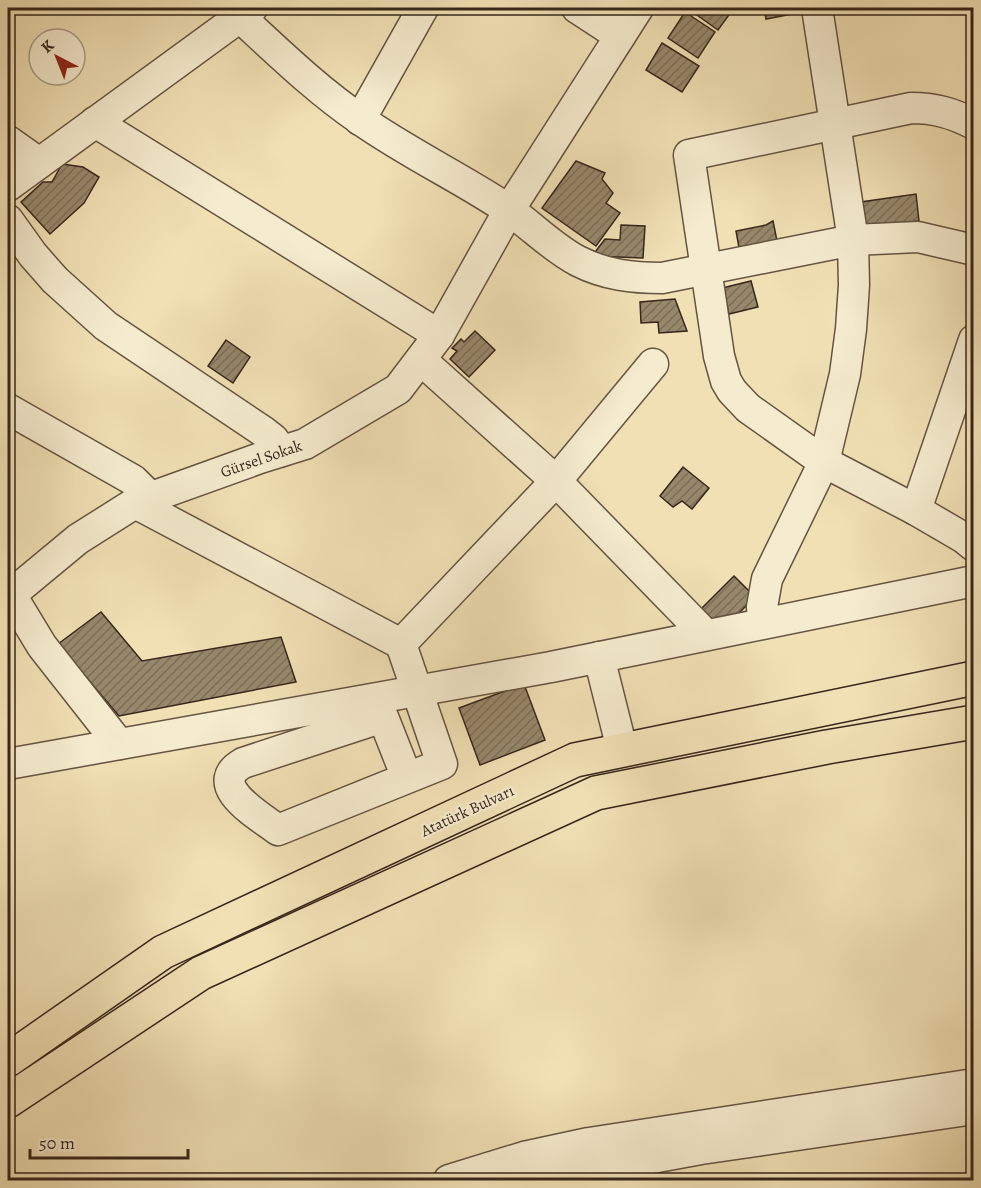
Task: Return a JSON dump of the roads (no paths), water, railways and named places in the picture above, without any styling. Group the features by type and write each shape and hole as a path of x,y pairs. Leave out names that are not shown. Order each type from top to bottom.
{"main road":[{"name":"Atatürk Bulvarı","path":"8,1060 163,952 575,760 974,678"},
{"path":"8,1101 201,973 596,793 827,747 974,722"}],"street":[{"path":"360,120 423,8"},
{"path":"577,8 620,36"},
{"name":"Gürsel Sokak","path":"9,594 78,539 142,500 305,444 398,389 439,335 509,210 638,8"},
{"path":"763,623 762,607 767,579 824,462 844,374 851,329 854,285 853,240 817,8"},
{"path":"8,186 242,11 294,67 360,120 509,210 579,261 609,273 635,278 662,278 853,240 918,237 974,250"},
{"path":"974,123 952,113 932,108 910,108 689,155 720,363 732,391 748,408 824,462 916,510 974,546"},
{"path":"94,122 439,335"},
{"path":"8,141 39,163"},
{"path":"8,220 33,255 79,303 125,339 264,432 282,451"},
{"path":"916,510 967,378 974,339"},
{"path":"421,360 556,481 706,635"},
{"path":"401,644 556,481 653,364"},
{"path":"8,409 133,480 142,500 401,644 442,764 278,830 232,794 229,782 233,770 243,763 383,717 407,778"},
{"path":"8,764 599,657 974,581"},
{"path":"9,594 42,646 119,744"},
{"path":"599,657 622,749"},
{"path":"449,1180 524,1157 589,1143 974,1084"},
{"path":"532,1180 631,1171 974,1109"}]}
